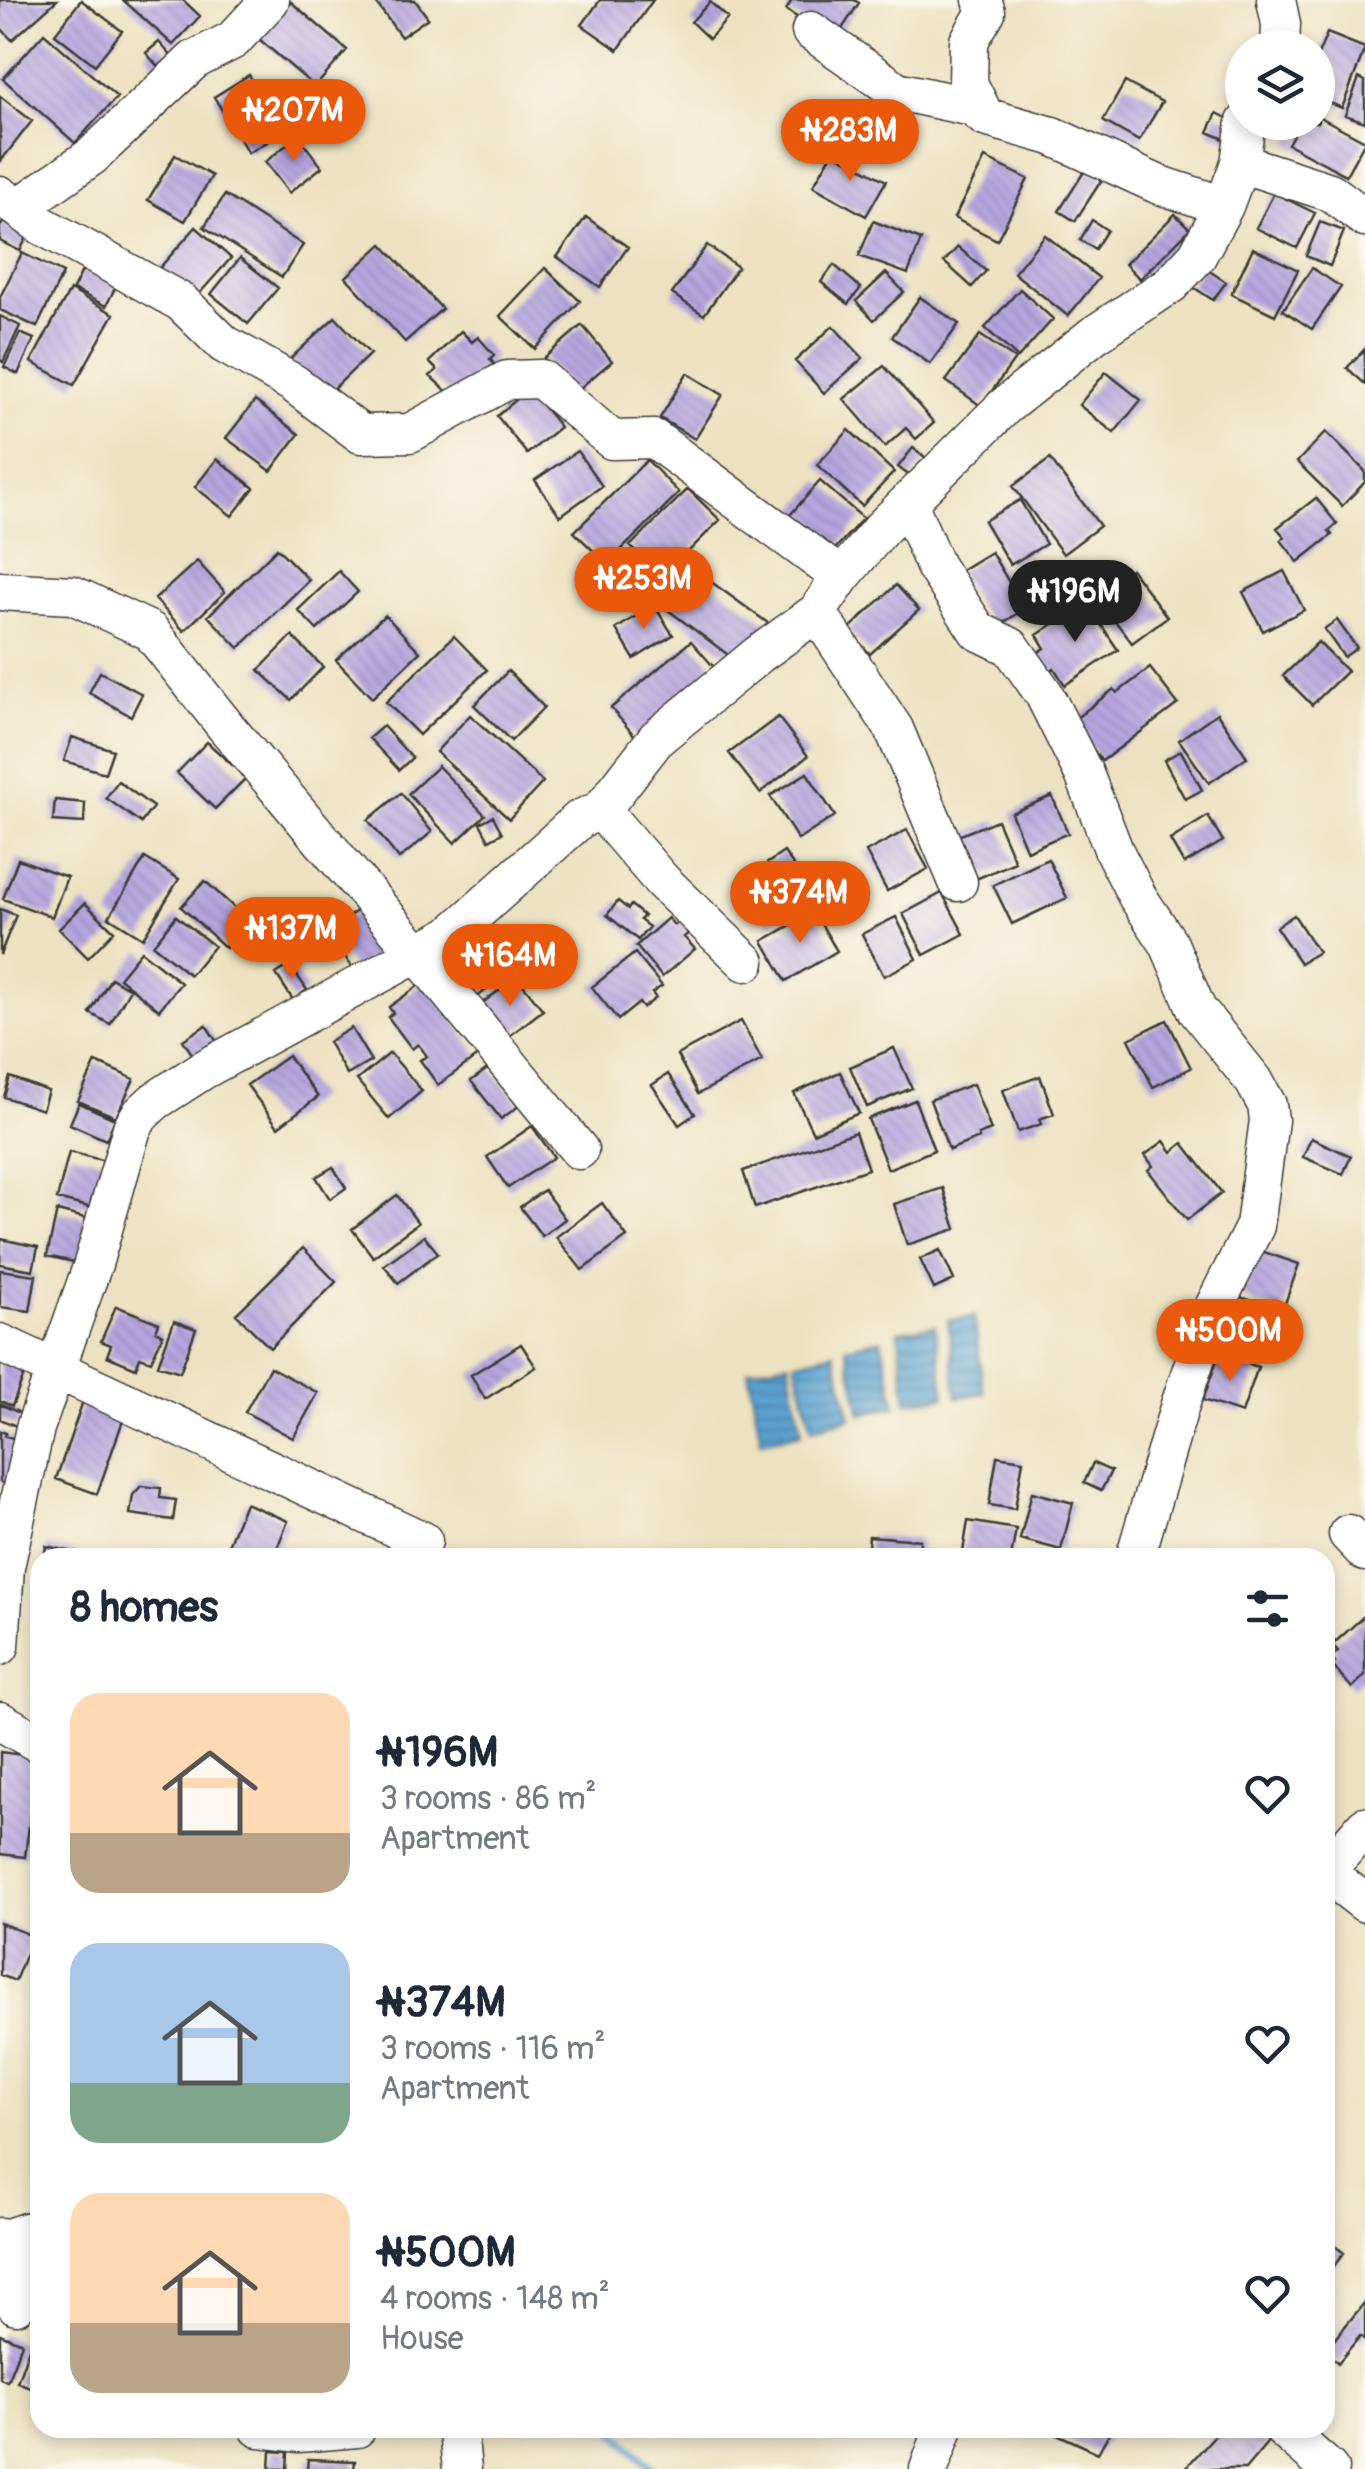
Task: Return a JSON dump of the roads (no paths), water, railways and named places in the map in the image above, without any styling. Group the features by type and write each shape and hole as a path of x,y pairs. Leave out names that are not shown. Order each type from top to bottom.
{"street":[{"path":"270,0 233,40 194,60 92,156 9,201 42,225 181,302 224,344 293,383 361,434 410,433 507,380 540,379 612,440 654,439 842,577"},
{"path":"982,0 986,12 969,41 968,83 985,117"},
{"path":"1276,0 1281,30"},
{"path":"811,30 897,91 972,107 985,117 1052,136 1157,184 1224,206"},
{"path":"0,1646 5,1567 35,1428 93,1264 132,1128 140,1115 203,1070 452,935 580,819 601,810 658,738 817,612 881,529 1005,406 1094,335 1171,284 1198,256 1224,206 1240,163 1243,140"},
{"path":"1240,163 1330,192 1365,218"},
{"path":"908,503 935,566 978,631 1012,647 1044,694 1084,774 1114,851 1137,896 1169,944 1197,1010 1241,1063 1267,1105 1270,1120 1256,1226 1210,1315 1138,1548"},
{"path":"0,591 73,595 150,631 580,1150"},
{"path":"817,612 894,729 958,882"},
{"path":"601,810 662,880 746,962"},
{"path":"0,1342 423,1541"},
{"path":"0,1720 30,1738"},
{"path":"1335,1860 1365,1826"},
{"path":"1335,1880 1365,1903"},
{"path":"19,2306 2,2238 30,2231"},
{"path":"459,2438 462,2469"},
{"path":"1294,2438 1330,2469"}],"water":[{"path":"974,1317 984,1393 957,1397 948,1320"},
{"path":"935,1326 945,1397 907,1402 898,1331"},
{"path":"881,1339 896,1406 861,1414 846,1347"},
{"path":"834,1352 851,1418 812,1429 795,1362"},
{"path":"789,1362 802,1433 761,1441 748,1370"}],"waterway":[{"path":"622,2438 652,2469"}]}
